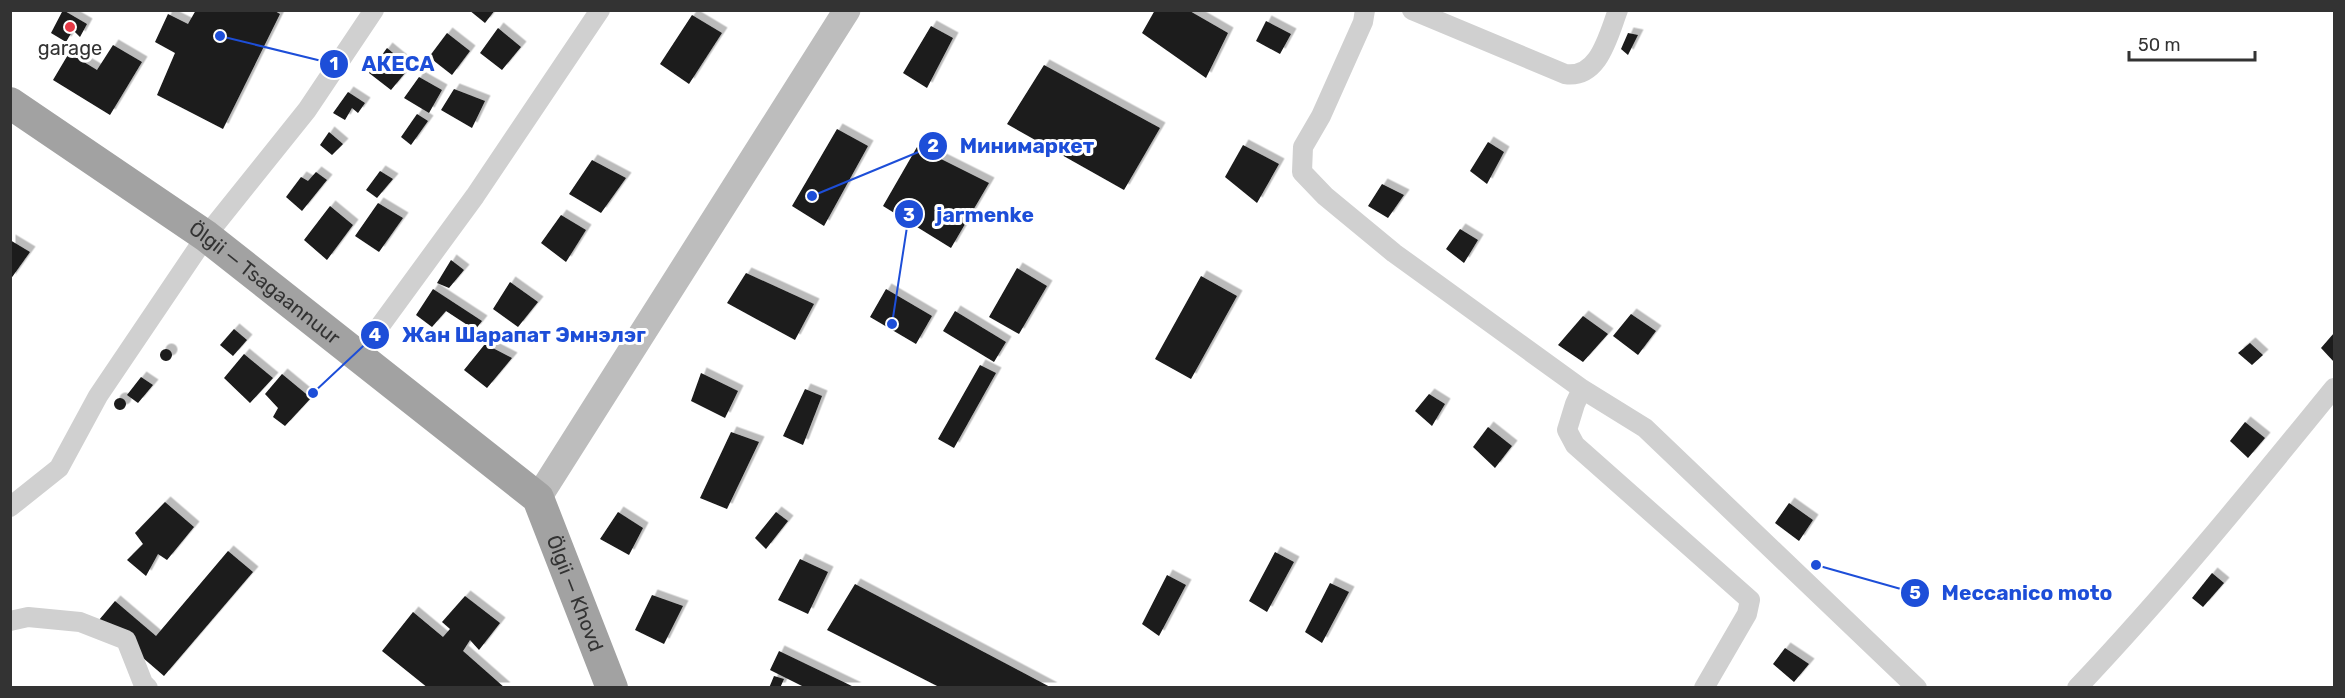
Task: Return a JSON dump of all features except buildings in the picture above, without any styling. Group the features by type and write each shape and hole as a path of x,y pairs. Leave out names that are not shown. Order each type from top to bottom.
{"highway":[{"name":"Ölgii — Tsagaannuur","path":"10,103 206,236 538,498"},
{"name":"Ölgii — Khovd","path":"538,498 612,687"}],"main road":[{"path":"538,498 847,10"}],"street":[{"path":"10,507 59,468 99,396 206,236 307,110 374,10"},
{"path":"358,356 475,196 600,10"},
{"path":"1365,10 1363,22 1322,117 1303,147 1302,172 1324,196 1395,253 1582,389 1645,428 1917,687"},
{"path":"1412,10 1565,74 1575,76 1588,71 1599,56 1618,10"},
{"path":"2077,687 2118,644 2220,526 2334,388"},
{"path":"1582,389 1567,429 1575,445 1750,600 1747,614 1704,687"},
{"path":"10,621 28,617 80,622 126,640 146,687"}],"place":[{"name":"garage","path":"70,27"},
{"name":"АКЕСА","path":"220,36"},
{"name":"Минимаркет","path":"812,196"},
{"name":"jarmenke","path":"892,324"},
{"name":"Жан Шарапат Эмнэлэг","path":"313,393"},
{"name":"Meccanico moto","path":"1816,565"}]}
